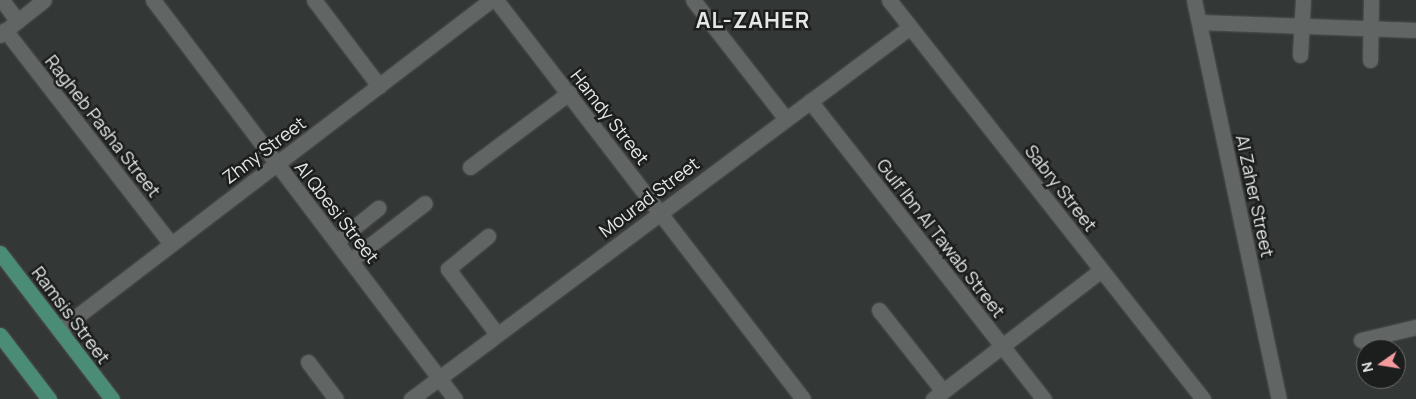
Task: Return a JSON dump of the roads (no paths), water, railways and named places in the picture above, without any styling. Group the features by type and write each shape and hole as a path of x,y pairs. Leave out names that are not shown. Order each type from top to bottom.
{"main road":[{"name":"Ramsis Street","path":"0,253 112,399"},
{"path":"0,335 49,399"}],"street":[{"name":"Ragheb Pasha Street","path":"2,0 8,29 172,244"},
{"path":"8,29 44,0"},
{"name":"Al Qbesi Street","path":"153,0 455,399"},
{"path":"314,0 379,86"},
{"name":"Zhny Street","path":"59,330 492,0"},
{"name":"Hamdy Street","path":"496,0 803,399"},
{"path":"693,0 786,119"},
{"name":"Sabry Street","path":"889,0 1203,399"},
{"name":"Al Zaher Street","path":"1194,0 1279,399"},
{"path":"1300,55 1303,0"},
{"path":"1370,60 1372,0"},
{"path":"1199,22 1416,30"},
{"name":"Mourad Street","path":"411,399 910,26"},
{"path":"470,167 569,93"},
{"name":"Gulf Ibn Al Tawab Street","path":"810,101 1044,399"},
{"path":"351,260 425,203"},
{"path":"337,241 378,208"},
{"path":"488,236 448,269 497,334"},
{"path":"879,310 938,395 1101,270"},
{"path":"1365,339 1416,327"},
{"path":"308,362 336,399"}],"district":[{"name":"AL-ZAHER","path":"753,21"}]}
